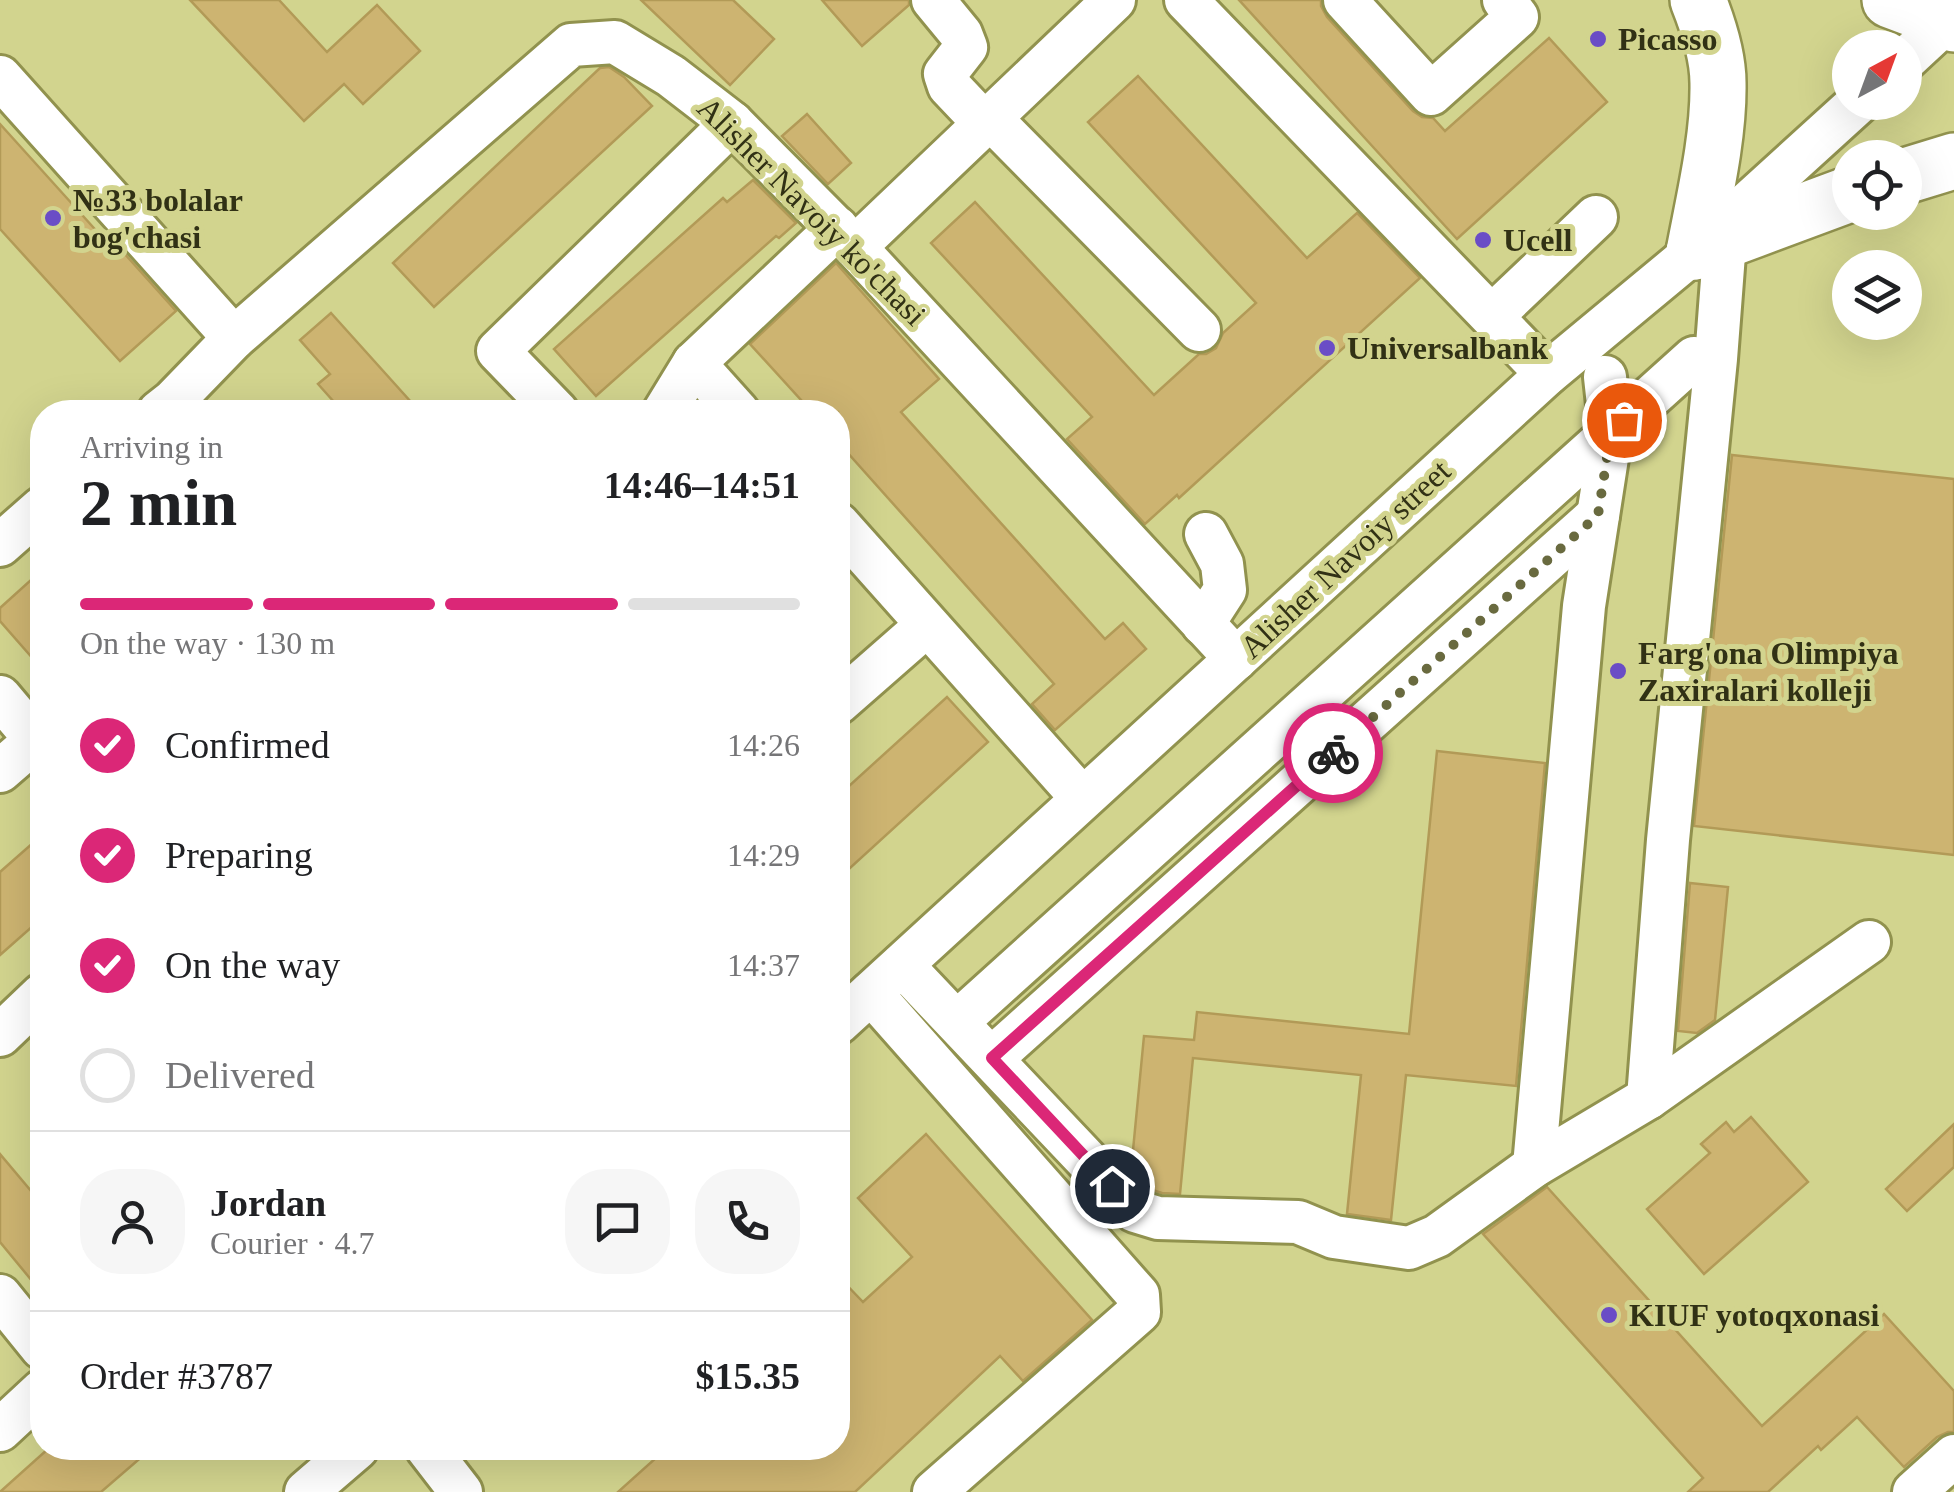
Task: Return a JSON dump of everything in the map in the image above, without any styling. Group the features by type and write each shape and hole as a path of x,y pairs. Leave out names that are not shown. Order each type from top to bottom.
{"highway":[{"path":"1698,0 1708,24 1718,81 1709,246 1832,201"},
{"path":"1890,0 1951,23"},
{"path":"1922,171 1954,161"}],"street":[{"path":"932,0 962,34 966,47 944,74 948,86 1198,330"},
{"path":"671,400 694,362 987,121 1114,0"},
{"path":"1186,0 1546,374"},
{"path":"1345,0 1431,94 1517,17 1504,0"},
{"path":"1922,46 1951,23"},
{"name":"Alisher Navoiy ko'chasi","path":"180,400 234,338 572,45 615,42 671,76 732,123 846,237 1236,659"},
{"path":"0,77 234,338"},
{"name":"Alisher Navoiy street","path":"850,1012 1546,374 1709,246 1839,120"},
{"path":"546,400 498,350 732,123"},
{"path":"1492,316 1596,217"},
{"path":"1648,1098 1668,840 1716,359 1709,246"},
{"path":"957,1022 1694,358"},
{"path":"694,362 727,400"},
{"path":"1534,1166 1584,606 1611,432 1606,377"},
{"path":"992,1058 1598,515"},
{"path":"0,544 30,518"},
{"path":"1203,624 1225,590 1222,564 1206,534"},
{"path":"850,537 1082,798"},
{"path":"850,693 927,624"},
{"path":"0,697 30,732"},
{"path":"1265,744 1294,787"},
{"path":"0,772 30,750"},
{"path":"902,965 1136,1211 1158,1218 1298,1222 1334,1238 1409,1248 1437,1236 1534,1166 1648,1098 1869,942"},
{"path":"871,994 1138,1295 1139,1312 934,1492"},
{"path":"0,1035 30,1006"},
{"path":"0,1296 30,1333"},
{"path":"0,1430 30,1402"},
{"path":"1914,1492 1954,1456"},
{"path":"306,1492 343,1460"},
{"path":"436,1460 461,1492"}],"building":[{"path":"190,0 279,0 327,52 377,5 420,51 363,104 344,84 304,121"},
{"path":"641,0 733,0 774,39 730,85"},
{"path":"822,0 909,0 909,5 862,46"},
{"path":"1239,0 1321,0 1327,17 1413,111 1433,118 1445,131 1549,38 1607,102 1457,239"},
{"path":"609,67 652,106 434,307 393,263 600,68"},
{"path":"1138,76 1307,258 1357,213 1420,278 1179,498 1177,495 1145,524 1067,439 1092,417 931,243 975,202 1154,395 1199,354 1216,348 1223,333 1256,303 1088,122"},
{"path":"807,114 851,163 828,184 782,136"},
{"path":"0,124 111,247 115,243 176,311 120,361 0,229"},
{"path":"753,180 796,223 779,238 776,236 596,396 554,349 723,198 727,202"},
{"path":"836,263 939,379 901,412 1105,639 1123,623 1146,649 1055,730 1032,704 1054,684 850,455 850,400 801,400 750,344"},
{"path":"331,313 409,400 332,400 318,384 330,374 300,340"},
{"path":"1732,455 1954,479 1954,855 1694,826"},
{"path":"30,581 30,655 0,621 0,608"},
{"path":"947,697 988,742 850,868 850,785"},
{"path":"1437,751 1545,763 1516,1086 1406,1075 1391,1220 1347,1214 1361,1075 1193,1058 1180,1194 1149,1189 1131,1171 1144,1036 1194,1040 1197,1012 1409,1034"},
{"path":"30,846 30,929 0,955 0,872"},
{"path":"1690,883 1728,887 1715,1020 1697,1033 1678,1031"},
{"path":"1751,1117 1808,1182 1704,1274 1647,1209 1710,1153 1701,1144 1726,1122 1734,1132"},
{"path":"1954,1124 1954,1167 1907,1211 1886,1189"},
{"path":"926,1134 1092,1320 1023,1381 1000,1356 855,1492 618,1492 654,1460 850,1460 850,1288 863,1302 912,1257 858,1198"},
{"path":"0,1154 30,1190 30,1278 0,1242"},
{"path":"1547,1187 1762,1426 1884,1314 1954,1391 1954,1432 1937,1437 1904,1467 1857,1417 1768,1492 1688,1492 1703,1478 1483,1234"},
{"path":"36,1460 138,1460 101,1492 0,1492"}],"way so far":[{"path":"1333,753 1598,515 1611,432 1624,420"}],"place":[{"name":"Picasso","path":"1598,39"},
{"name":"№33 bolalar bog'chasi","path":"53,218"},
{"name":"Ucell","path":"1483,240"},
{"name":"Universalbank","path":"1327,348"},
{"name":"Farg'ona Olimpiya Zaxiralari kolleji","path":"1618,671"},
{"name":"KIUF yotoqxonasi","path":"1609,1315"}],"route":[{"path":"1112,1186 992,1058 1333,753"}]}
